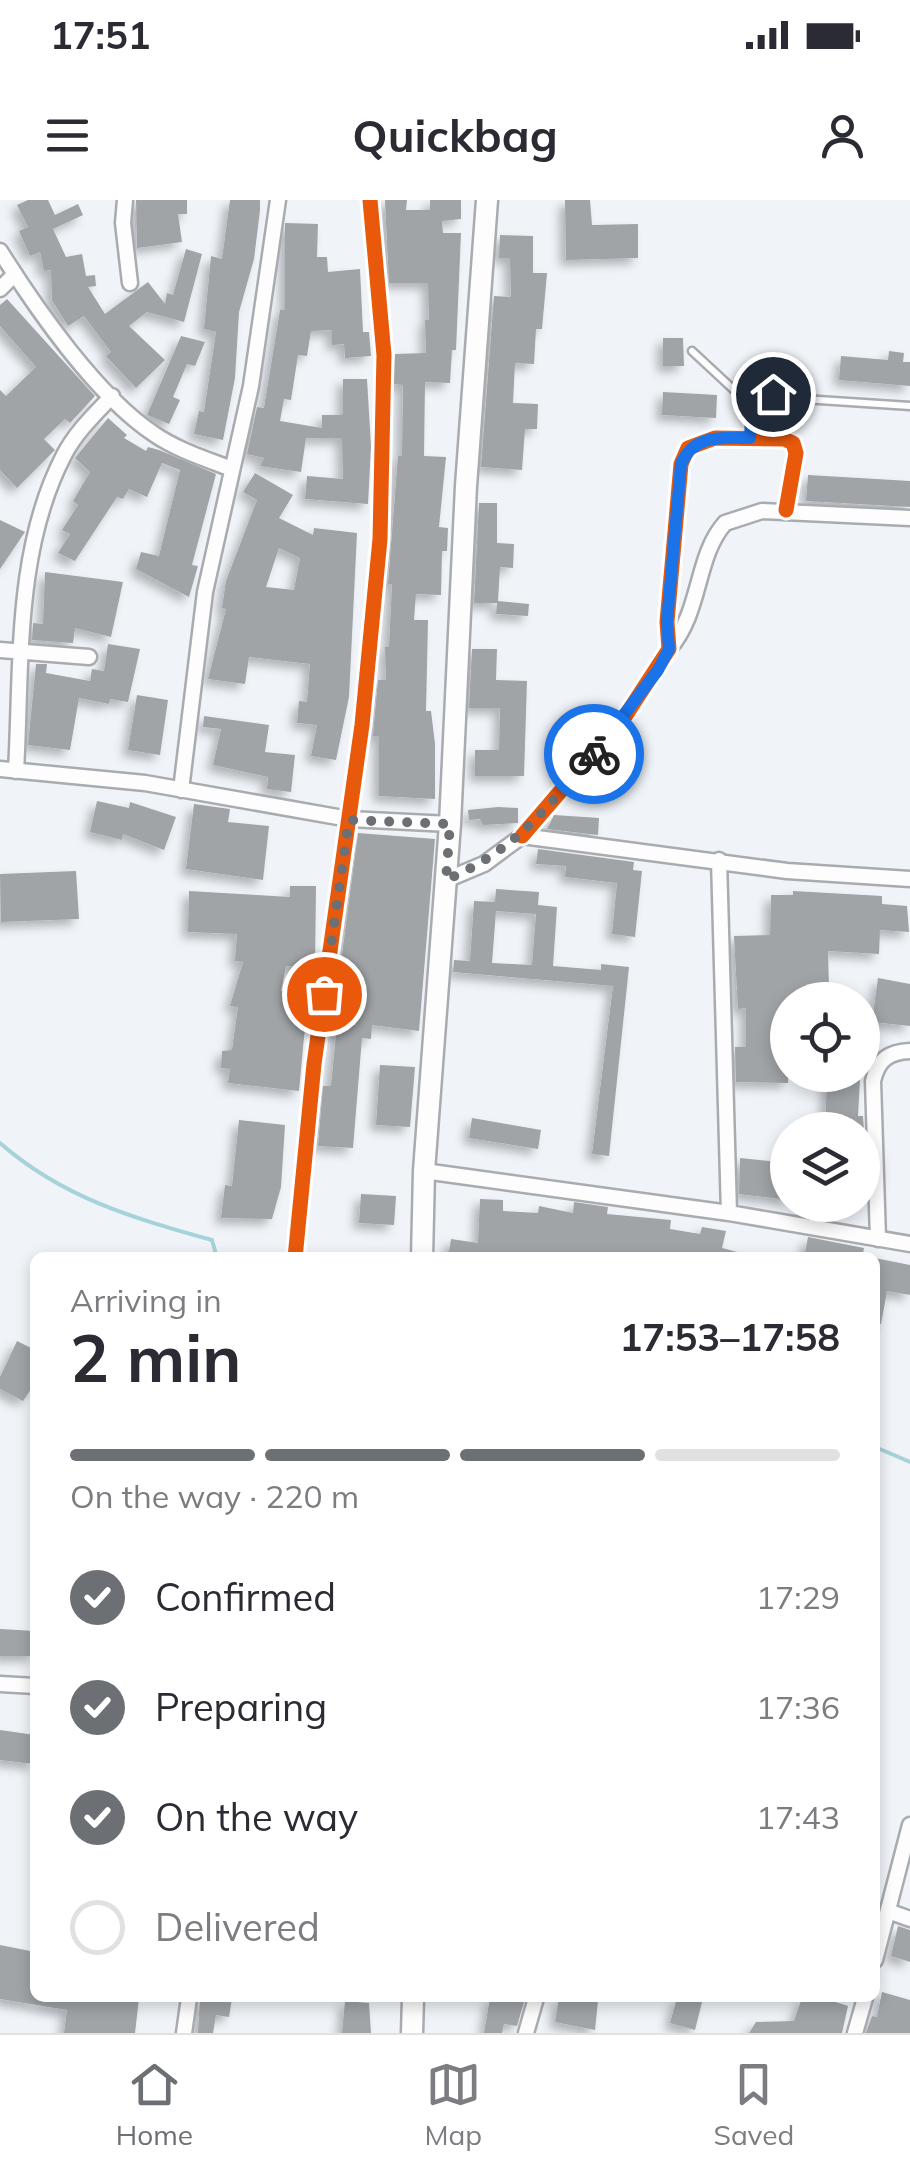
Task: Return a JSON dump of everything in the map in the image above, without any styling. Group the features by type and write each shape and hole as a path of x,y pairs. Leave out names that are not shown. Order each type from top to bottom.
{"street":[{"path":"125,200 122,224 130,283"},
{"path":"182,790 204,592 265,305 278,200"},
{"path":"296,1252 314,1064 374,611 384,475 384,354 370,200"},
{"path":"422,1252 424,1171 450,824 457,623 487,200"},
{"path":"0,251 112,396 155,436 232,469"},
{"path":"0,289 15,274"},
{"path":"112,396 73,441 52,485 27,574 24,653 8,770 182,790 349,820 450,824"},
{"path":"669,649 667,622 681,464 688,448 701,440 750,438 793,444 796,453 786,510"},
{"path":"446,880 484,864 522,836 626,715 686,629 717,533 739,517 786,510 910,518"},
{"path":"0,650 89,657"},
{"path":"522,836 787,871 910,879"},
{"path":"718,860 729,1213"},
{"path":"878,1239 874,1081 880,1062 893,1052 910,1052"},
{"path":"424,1171 729,1213 910,1244"},
{"path":"0,1684 30,1686"},
{"path":"880,1941 910,1825"},
{"path":"888,1911 910,1919"},
{"path":"184,2033 188,2002"},
{"path":"412,2033 413,2002"},
{"path":"526,2033 535,2002"},
{"path":"855,2033 864,2002"}],"lane":[{"path":"692,351 734,390 752,400 773,394 910,406"},
{"path":"750,438 752,400"}],"building":[{"path":"28,200 48,200 55,215 78,204 83,215 53,229 66,257 82,254 86,276 95,275 96,286 88,287 105,314 148,282 165,304 167,293 173,295 186,249 202,254 184,322 147,312 129,326 165,360 136,388 106,356 111,352 84,316 68,326 52,300 51,270 44,271 40,252 30,256 19,231 28,227 17,205"},
{"path":"136,200 187,200 187,214 178,214 182,242 137,248"},
{"path":"230,200 260,200 260,210 254,259 239,312 235,378 223,440 194,434 199,411 204,412 216,332 204,329 211,256 222,259"},
{"path":"385,200 407,200 406,210 430,210 430,200 461,200 461,219 442,221 443,233 461,233 456,350 452,350 450,383 425,382 424,456 446,457 439,527 448,528 447,551 442,551 441,595 416,594 414,620 428,620 426,711 431,711 435,744 435,799 379,796 379,736 373,736 378,680 386,680 385,647 389,647 392,584 388,584 398,456 402,456 403,385 394,384 395,354 426,353 425,320 429,320 428,283 389,283"},
{"path":"565,200 590,200 592,225 638,224 638,258 566,260"},
{"path":"285,223 318,224 317,257 327,257 328,272 360,269 363,332 369,332 371,356 345,358 344,344 332,345 332,330 311,331 307,356 298,355 291,400 284,399 280,421 322,428 322,415 343,415 343,379 367,379 371,446 368,504 305,499 307,476 343,479 342,438 306,438 301,472 260,466 264,458 247,454 257,407 264,408 280,310 285,310"},
{"path":"500,235 533,236 533,273 547,273 534,364 515,363 513,403 538,404 537,429 525,429 522,470 481,467 494,296 511,297 510,258 499,258"},
{"path":"7,299 95,396 70,423 65,419 44,439 55,450 17,488 0,470 0,390 6,396 36,367 0,326 0,305"},
{"path":"181,336 205,342 195,366 187,364 173,397 180,400 169,424 147,415"},
{"path":"663,338 683,338 684,366 663,366"},
{"path":"889,351 904,353 903,362 910,362 910,386 839,380 841,356 888,360"},
{"path":"663,392 717,395 716,418 662,415"},
{"path":"108,418 127,435 124,438 146,451 148,447 159,450 216,474 192,565 198,566 189,597 136,569 141,552 159,556 180,470 162,463 147,497 129,489 123,499 117,497 75,561 58,553 70,534 62,530 78,505 73,501 90,472 75,458"},
{"path":"255,473 293,495 279,518 313,535 314,528 357,533 349,697 336,760 311,756 317,725 297,723 299,701 307,702 310,664 249,657 245,684 208,679 226,609 222,608 226,581 257,500 243,492","holes":["279,548 300,558 294,590 266,587"]},
{"path":"808,475 910,481 910,507 806,501"},
{"path":"479,503 497,503 497,543 514,544 513,568 500,567 498,601 529,604 528,616 496,614 497,603 474,603"},
{"path":"0,520 25,532 0,569"},
{"path":"45,572 123,582 111,637 75,628 73,643 32,640 33,623 43,624"},
{"path":"108,644 140,649 128,702 110,699 109,704 79,698 70,750 28,745 36,664 47,664 46,673 90,681 92,669 104,671"},
{"path":"472,649 497,649 496,680 527,681 524,776 475,776 475,750 499,750 500,708 469,708"},
{"path":"137,695 168,700 160,755 128,750"},
{"path":"204,716 269,725 265,752 295,755 291,792 267,789 268,777 213,765 221,729 203,727"},
{"path":"97,801 129,808 130,802 176,817 164,850 123,834 122,840 90,832"},
{"path":"194,804 230,809 228,822 269,826 263,880 186,869"},
{"path":"518,808 518,823 483,825 480,819 469,820 468,810"},
{"path":"554,815 599,818 598,835 547,829"},
{"path":"358,833 435,839 419,1031 372,1025 371,1039 362,1038 353,1148 318,1146 323,1086 331,1086 337,1024 356,1025 360,987 338,985"},
{"path":"538,849 634,862 633,870 642,871 635,937 612,934 617,883 565,877 566,866 536,864"},
{"path":"76,871 79,919 1,922 0,874"},
{"path":"290,886 316,886 315,967 286,966 281,991 308,995 299,1091 228,1083 230,1069 221,1068 222,1051 232,1050 238,1007 230,1006 243,962 235,961 237,934 188,932 189,891 290,897"},
{"path":"496,889 539,892 538,905 557,907 553,966 601,970 601,964 629,967 609,1156 592,1154 613,986 453,972 454,960 470,961 474,901 495,902","holes":["496,911 536,914 532,965 492,963"]},
{"path":"793,891 882,896 882,904 907,906 909,932 880,930 879,954 828,951 829,982 770,982 770,1083 736,1082 735,1047 746,1047 746,1008 738,1009 734,936 770,935 771,895 793,895"},
{"path":"878,978 910,984 910,1026 880,1023"},
{"path":"380,1065 415,1067 410,1127 376,1125"},
{"path":"826,1092 859,1092 858,1112 826,1112"},
{"path":"472,1118 541,1130 538,1149 469,1138"},
{"path":"239,1120 285,1125 281,1187 272,1219 221,1218 225,1185 232,1186"},
{"path":"740,1158 770,1161 770,1198 739,1194"},
{"path":"361,1194 396,1196 394,1225 359,1223"},
{"path":"480,1199 503,1200 503,1211 538,1213 539,1206 573,1213 574,1202 608,1207 607,1214 671,1220 670,1229 700,1234 702,1227 726,1231 722,1248 737,1252 449,1252 451,1239 478,1243"},
{"path":"808,1237 864,1248 863,1252 805,1252"},
{"path":"880,1259 910,1265 910,1295 887,1291 881,1324"},
{"path":"17,1341 30,1348 30,1390 23,1401 0,1389 0,1377"},
{"path":"0,1629 30,1631 30,1656 0,1656"},
{"path":"0,1730 30,1734 30,1763 0,1760"},
{"path":"898,1926 910,1930 910,1962 891,1956"},
{"path":"0,1945 30,1951 30,2002 139,2002 135,2033 64,2033 67,2010 0,1999"},
{"path":"882,1992 910,2000 910,2033 866,2033 872,2016 877,2017"},
{"path":"200,2002 231,2002 229,2017 216,2015 213,2033 198,2033"},
{"path":"345,2002 369,2003 371,2033 342,2033"},
{"path":"489,2002 524,2002 517,2026 504,2024 502,2033 484,2033"},
{"path":"558,2002 598,2002 595,2030 555,2022"},
{"path":"676,2002 702,2002 695,2030 670,2023"},
{"path":"801,2002 848,2006 842,2033 749,2033 756,2022 794,2021"}],"waterway":[{"path":"0,1143 74,1192 127,1214 212,1240 215,1252"},
{"path":"880,1449 910,1462"}],"cycle path":[{"path":"296,1252 314,1064 362,725 380,539 384,355 370,200"},
{"path":"522,836 626,715 669,649 667,622 681,464 688,448 715,438 784,439 793,443 796,453 786,510"}],"way so far":[{"path":"324,994 349,820 450,824 446,880 484,864 522,836 594,754"}],"route":[{"path":"594,754 626,715 669,649 667,622 681,464 688,448 701,440 750,438 752,400 773,394"}]}
